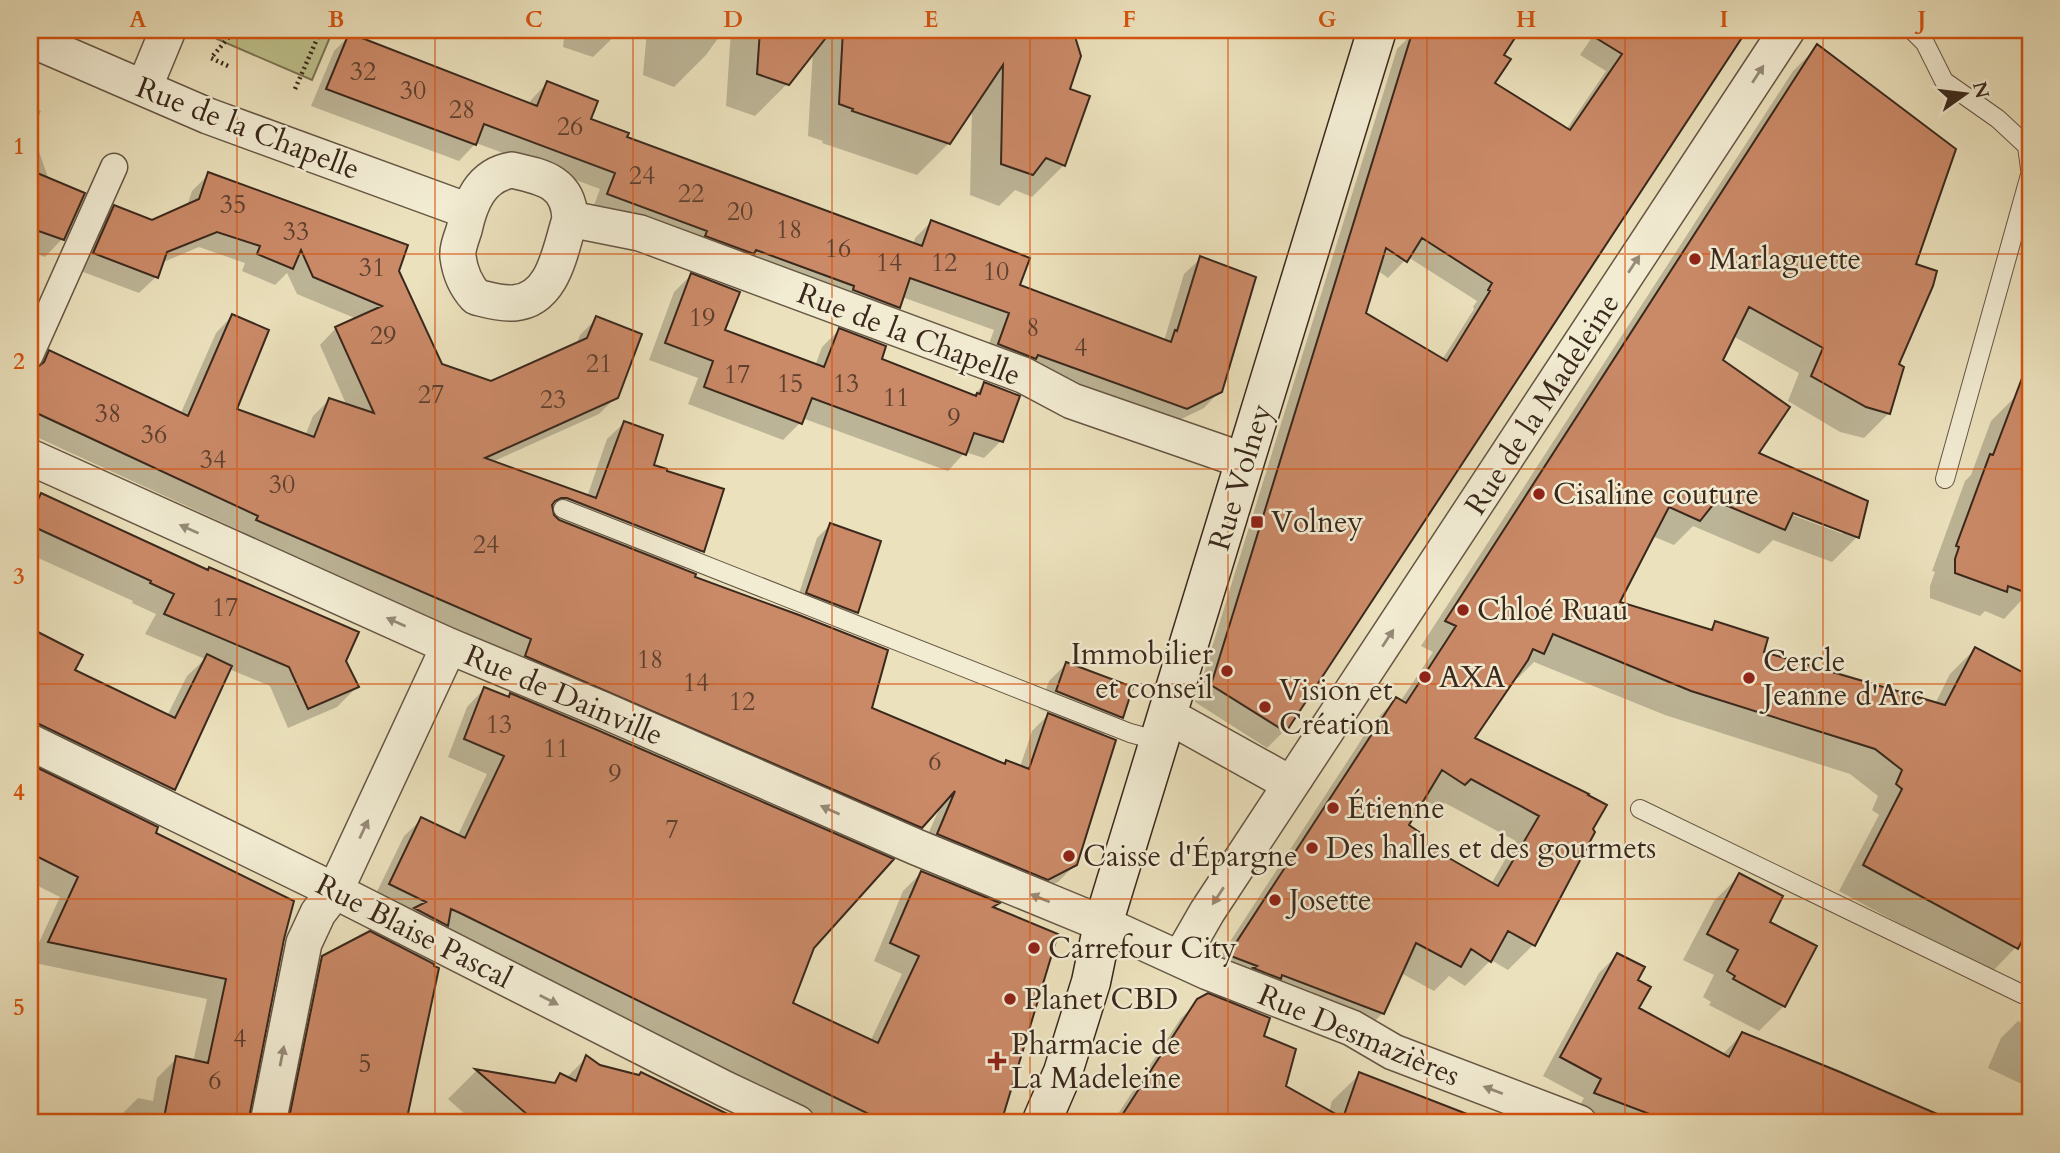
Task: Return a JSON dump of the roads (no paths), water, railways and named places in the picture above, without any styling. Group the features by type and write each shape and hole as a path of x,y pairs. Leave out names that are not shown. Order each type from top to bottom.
{"main road":[{"name":"Rue Volney","path":"1041,1123 1063,1072 1091,982 1103,924 1377,30"}],"street":[{"path":"144,88 168,30"},
{"name":"Rue de la Madeleine","path":"1180,959 1296,777 1787,30"},
{"name":"Rue de la Chapelle","path":"30,39 208,116 468,211"},
{"path":"30,355 114,167"},
{"path":"512,170 551,181 560,187 566,197 570,219 548,283 533,299 504,303 476,297 468,288 461,272 458,254 468,211 487,180 501,172 512,170"},
{"name":"Rue de la Chapelle","path":"570,219 640,233 1023,375 1072,401 1245,461"},
{"name":"Rue de Dainville","path":"30,457 449,646 616,715 916,847 1103,924"},
{"path":"268,1123 304,943 318,913 335,891 449,646"},
{"path":"1163,728 1282,779 1296,777"},
{"name":"Rue Blaise Pascal","path":"30,742 335,891 724,1089 797,1123"},
{"name":"Rue Desmazières","path":"1103,924 1208,972 1352,1028 1393,1052 1579,1123"}],"lane":[{"path":"1912,30 1925,43 1944,81 1998,119 2027,146 2030,169"},
{"path":"1944,478 2030,175"},
{"path":"563,509 1129,733 1163,728"},
{"path":"1640,809 2030,996"}],"place":[{"name":"Marlaguette","path":"1695,259"},
{"name":"Cisaline couture","path":"1539,494"},
{"name":"Volney","path":"1257,522"},
{"name":"Chloé Ruau","path":"1463,610"},
{"name":"Immobilier et conseil","path":"1227,671"},
{"name":"AXA","path":"1425,677"},
{"name":"Cercle Jeanne d'Arc","path":"1749,678"},
{"name":"Vision et Création","path":"1265,707"},
{"name":"Étienne","path":"1333,808"},
{"name":"Des halles et des gourmets","path":"1312,848"},
{"name":"Caisse d'Épargne","path":"1069,856"},
{"name":"Josette","path":"1275,900"},
{"name":"Carrefour City","path":"1034,948"},
{"name":"Planet CBD","path":"1010,999"},
{"name":"Pharmacie de La Madeleine","path":"997,1061"}]}
